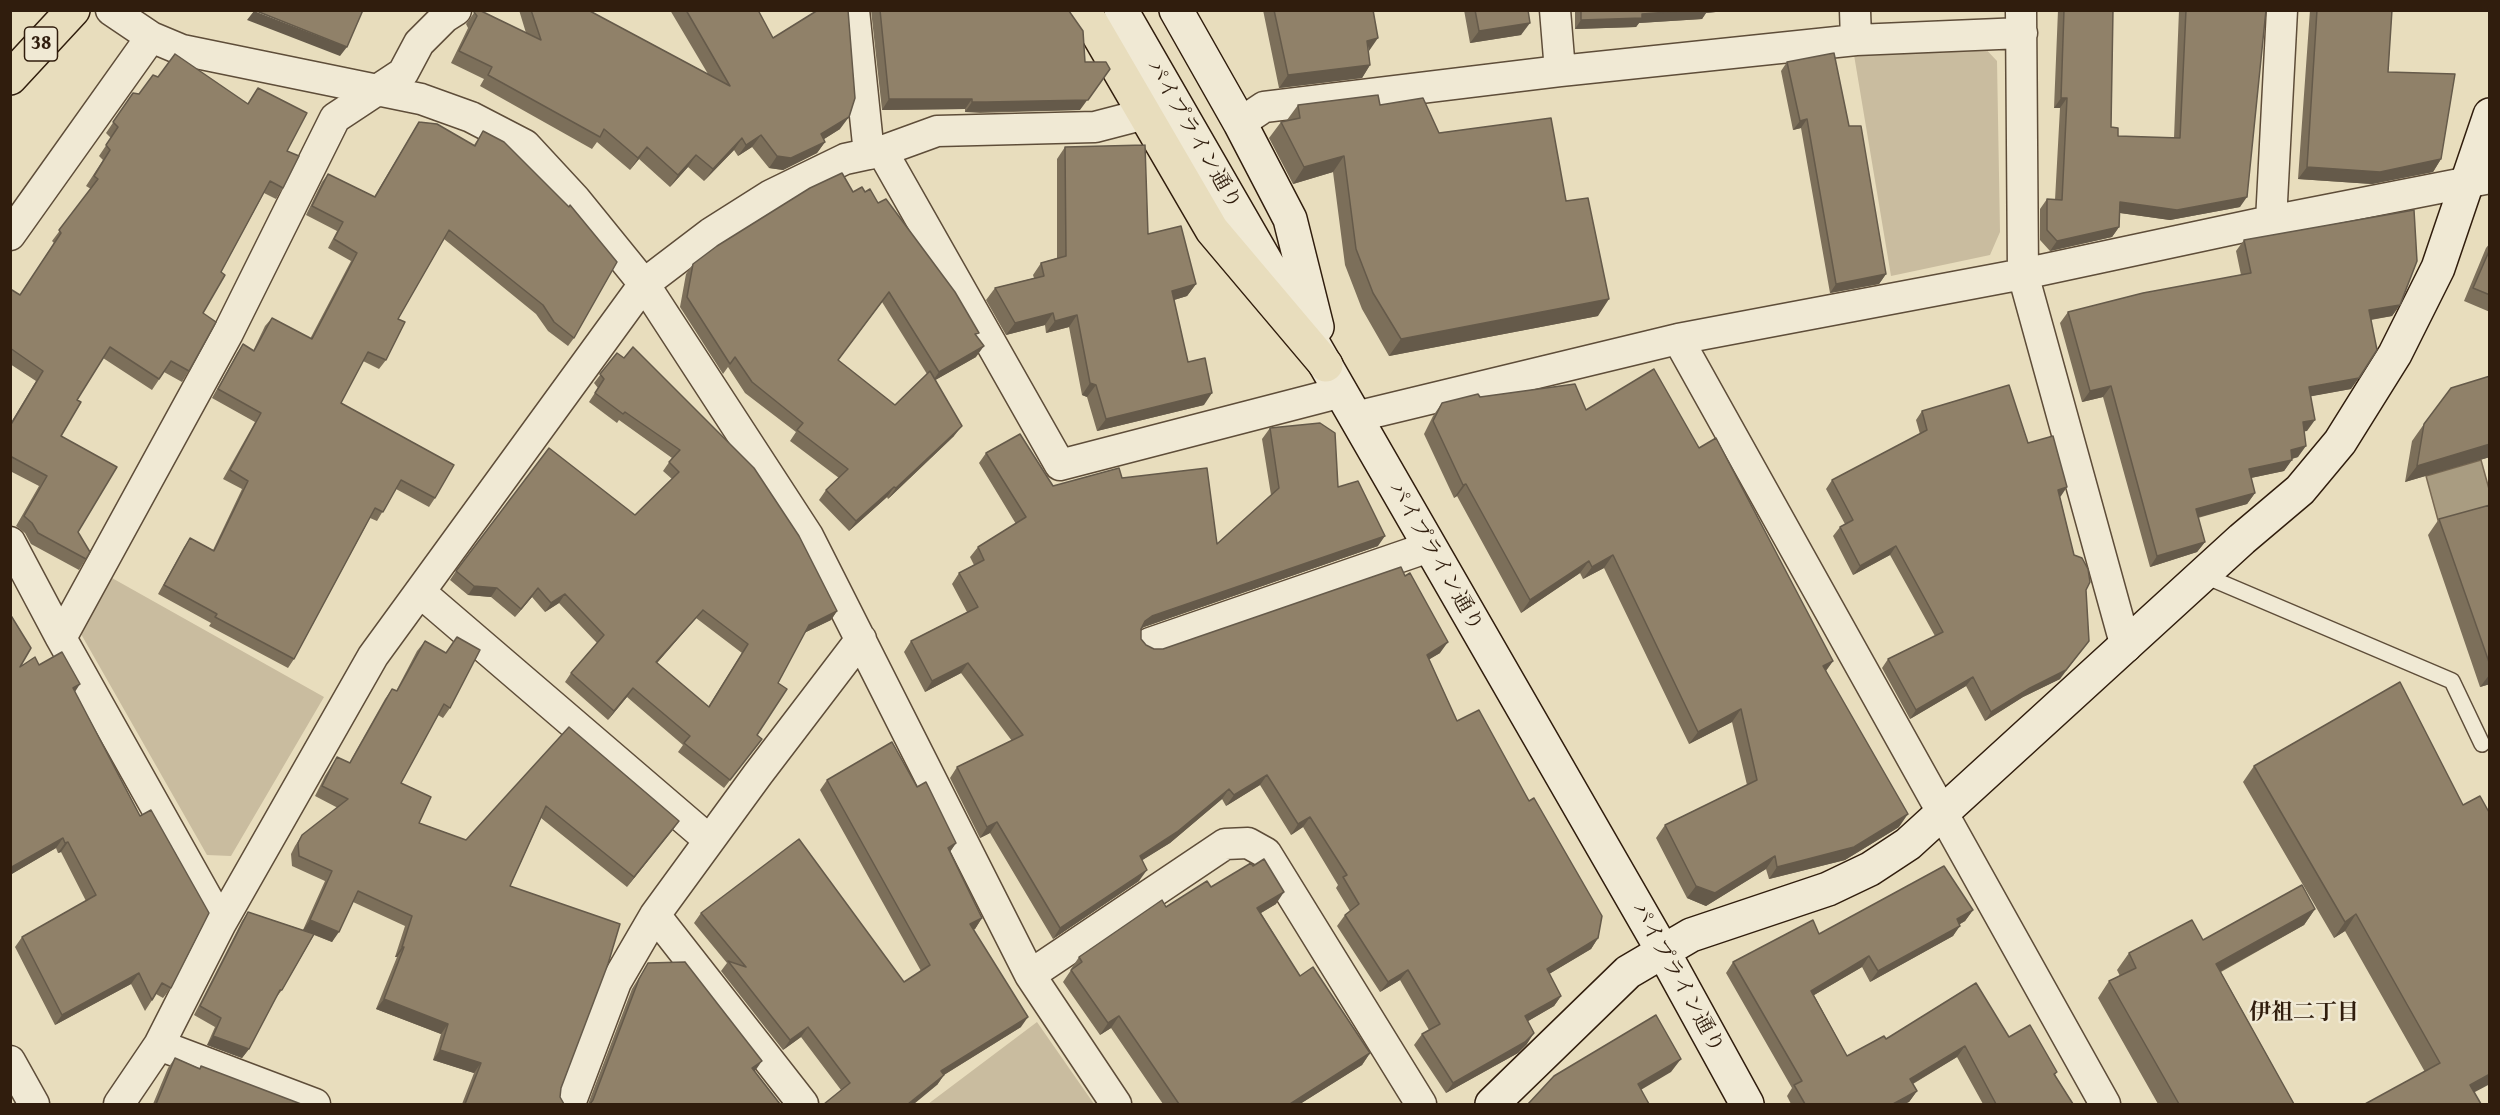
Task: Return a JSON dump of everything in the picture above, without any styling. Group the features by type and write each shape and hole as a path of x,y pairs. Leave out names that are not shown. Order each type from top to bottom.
{"main road":[{"name":"38","path":"10,78 73,10"},
{"path":"1084,10 1212,230 1326,364"},
{"name":"パイプライン通り","path":"1121,10 1664,953 1747,1104"},
{"path":"1176,10 1240,123 1290,219 1326,364"},
{"path":"1492,1104 1628,972 1664,953 1691,935 1828,889 1870,868 1908,844 2126,647 2203,574 2300,490 2340,442 2395,354 2479,180 2490,114"}],"street":[{"path":"111,10 151,37 182,50 421,99 461,114 525,145 575,199 644,284 808,536 1030,975 1116,1104"},
{"path":"61,638 228,333 335,118 403,73 419,43 445,17 456,10"},
{"path":"854,10 875,153 1060,465 1349,404 2022,274 2479,180"},
{"path":"1555,10 1560,71"},
{"path":"1855,10 1856,40"},
{"path":"2271,221 2282,10"},
{"path":"1240,123 1264,107 1560,71 2021,22 2022,274 2126,647"},
{"path":"10,235 151,37"},
{"path":"119,1104 159,1045 221,923 373,656 644,284 711,233 771,195 845,159 875,153 937,132 1095,127 1145,114"},
{"path":"1678,339 2105,1104"},
{"path":"10,542 61,638 221,923"},
{"path":"1150,644 1429,547"},
{"path":"420,592 710,840"},
{"path":"570,1104 616,982 655,915 861,639"},
{"path":"1030,975 1225,844 1248,843 1266,853 1421,1104"},
{"path":"655,915 803,1104"},
{"path":"159,1045 315,1104"},
{"path":"10,1061 34,1104"}],"lane":[{"path":"2203,574 2452,681 2482,744"}],"shaded area":[{"path":"1979,42 1997,61 2000,232 1990,255 1891,276 1853,49"},
{"path":"2481,460 2489,489 2489,518 2441,531 2426,476"},
{"path":"112,578 324,697 231,856 207,855 81,634"},
{"path":"1037,1022 1094,1104 928,1104"}],"building":[{"path":"254,10 363,10 347,47"},
{"path":"476,10 541,40 531,10 588,10 730,86 686,10 758,10 773,38 818,10 848,10 855,98 849,117 821,134 825,142 791,158 777,156 761,135 746,145 742,138 713,169 696,155 678,175 647,147 638,158 604,129 600,137 488,75 492,67 459,51 477,16 474,12"},
{"path":"880,10 1069,11 1083,31 1085,62 1106,62 1110,69 1088,100 972,102 972,99 889,99"},
{"path":"1274,10 1373,10 1378,38 1367,41 1370,65 1288,75"},
{"path":"1475,10 1528,10 1530,23 1479,31"},
{"path":"1581,10 1694,10 1642,14 1642,18 1581,20"},
{"path":"2064,10 2113,10 2111,127 2118,128 2118,136 2180,138 2186,10 2266,10 2247,197 2177,210 2120,202 2119,227 2057,241 2047,230 2047,199 2062,200 2067,98 2061,98"},
{"path":"2317,10 2392,10 2388,72 2455,74 2441,159 2380,172 2307,167"},
{"path":"1834,53 1849,126 1861,126 1886,274 1836,284 1807,119 1800,121 1787,62"},
{"path":"175,54 248,104 258,88 307,113 287,151 299,156 283,188 270,181 221,272 225,275 203,313 216,322 189,371 171,361 159,379 110,347 77,400 81,402 61,436 117,467 78,532 90,552 86,559 38,533 24,516 47,476 10,456 10,426 43,371 10,348 10,293 12,290 20,295 61,233 59,230 98,179 94,176 110,150 106,145 118,127 113,122 133,93 139,94 153,75 158,77"},
{"path":"1378,95 1380,105 1423,98 1439,133 1551,118 1566,201 1588,198 1609,299 1401,339 1373,293 1356,249 1344,156 1304,167 1281,122 1300,118 1298,105"},
{"path":"419,122 437,124 475,146 483,131 504,142 569,207 570,205 617,262 574,338 554,322 543,305 449,230 398,319 405,322 386,360 368,352 341,403 454,465 435,498 401,480 383,512 375,508 294,659 215,617 217,614 164,585 190,538 214,551 248,481 230,470 261,413 218,389 243,344 254,351 272,318 312,339 357,253 334,239 343,222 312,206 328,174 375,197"},
{"path":"1145,145 1148,234 1181,226 1196,284 1172,291 1188,362 1205,358 1212,393 1106,419 1096,385 1090,383 1077,315 1055,321 1053,313 1015,323 995,288 1044,276 1041,263 1066,256 1065,147"},
{"path":"842,173 853,192 862,187 865,192 870,189 878,203 886,199 955,292 979,333 975,334 984,346 939,372 889,292 838,360 895,405 930,371 962,426 896,488 894,487 856,521 826,490 848,469 797,430 803,423 752,382 735,357 730,364 687,297 693,264 717,246 810,188"},
{"path":"2414,210 2417,261 2400,305 2369,310 2377,350 2359,378 2309,387 2315,420 2303,422 2306,446 2291,450 2292,460 2249,469 2255,493 2196,509 2205,542 2157,556 2111,386 2090,391 2068,312 2143,293 2251,273 2244,240"},
{"path":"2490,249 2490,295 2473,288"},
{"path":"633,347 754,468 799,536 837,611 809,625 778,683 787,689 757,735 762,739 730,780 684,743 690,736 633,688 614,711 571,673 604,635 565,594 551,603 538,588 521,609 497,588 474,586 456,571 549,448 635,515 679,472 669,462 680,450 625,412 623,414 595,393 604,379 600,374 617,353 624,358","holes":["703,610 748,644 709,707 656,662"]},
{"path":"1654,369 1699,448 1716,438 1833,661 1823,666 1908,814 1854,847 1777,867 1775,856 1715,893 1696,886 1665,825 1757,780 1741,709 1698,732 1613,555 1592,567 1589,561 1530,600 1466,484 1463,485 1433,421 1442,403 1478,394 1480,397 1575,384 1586,410"},
{"path":"2490,376 2490,444 2417,466 2424,424 2451,388"},
{"path":"2009,385 2028,443 2053,436 2067,487 2058,490 2074,555 2082,558 2088,569 2090,582 2086,590 2089,641 2066,670 2030,688 1991,712 1973,677 1916,710 1888,659 1943,632 1896,546 1860,566 1840,527 1853,520 1832,480 1927,430 1922,411"},
{"path":"1320,423 1335,433 1338,487 1358,481 1385,536 1152,616 1145,621 1141,629 1141,639 1154,649 1163,649 1401,567 1405,576 1410,573 1448,642 1427,655 1457,721 1479,710 1529,801 1534,798 1602,916 1598,938 1547,969 1561,996 1525,1016 1534,1033 1525,1042 1453,1083 1422,1034 1440,1024 1408,970 1388,982 1345,915 1359,904 1343,877 1347,875 1310,817 1298,824 1267,775 1234,795 1229,789 1177,832 1140,856 1147,870 1060,928 997,822 987,827 957,767 1023,735 968,663 932,681 911,641 978,607 959,573 984,560 978,547 1026,517 986,453 1020,434 1053,486 1119,468 1122,478 1207,468 1217,544 1279,488 1270,428"},
{"path":"2490,505 2490,665 2439,519"},
{"path":"10,614 31,648 20,667 35,657 39,665 62,652 80,684 73,688 140,816 151,810 209,913 171,988 162,983 152,1000 139,973 62,1015 22,937 96,895 68,842 65,843 63,838 10,868"},
{"path":"457,637 480,650 450,708 444,704 401,783 431,797 419,823 466,840 569,727 679,821 634,877 546,806 510,886 620,924 608,964 561,1088 560,1097 564,1104 465,1104 481,1063 440,1050 448,1024 384,999 404,947 402,947 412,916 358,891 339,932 310,920 332,871 299,856 298,843 302,835 348,799 322,786 332,766 337,757 350,763 392,689 397,691 425,641 446,653"},
{"path":"2400,682 2463,805 2480,796 2490,814 2490,1074 2470,1085 2481,1104 2365,1104 2440,1063 2356,914 2345,922 2254,766"},
{"path":"892,742 917,787 926,782 956,843 948,848 982,918 970,924 1028,1017 941,1071 944,1075 908,1104 824,1104 850,1083 808,1027 790,1040 728,961 746,967 701,913 799,839 904,982 930,965 827,780"},
{"path":"1264,859 1284,892 1257,908 1300,976 1313,967 1370,1053 1290,1104 1179,1104 1119,1016 1108,1023 1071,970 1082,962 1079,957 1162,900 1166,907 1207,881 1211,887 1251,863 1253,866"},
{"path":"1944,866 1973,910 1957,919 1960,926 1878,971 1869,956 1811,991 1847,1056 1884,1036 1886,1039 1976,983 2009,1037 2030,1025 2057,1072 2054,1074 2073,1104 1996,1104 1965,1046 1910,1079 1917,1091 1893,1104 1805,1104 1794,1085 1802,1081 1733,962 1813,920 1819,934"},
{"path":"2302,885 2315,909 2216,964 2294,1104 2179,1104 2109,981 2136,968 2129,953 2192,920 2203,940"},
{"path":"248,912 314,934 280,990 249,1049 213,1036 221,1018 200,1006"},
{"path":"685,962 762,1061 752,1068 780,1104 590,1104 639,979 648,963"},
{"path":"1656,1015 1681,1059 1638,1084 1649,1104 1528,1104 1554,1076"},
{"path":"175,1058 200,1069 201,1066 301,1104 156,1104"}],"district":[{"name":"伊祖二丁目","path":"2304,1013"}]}
